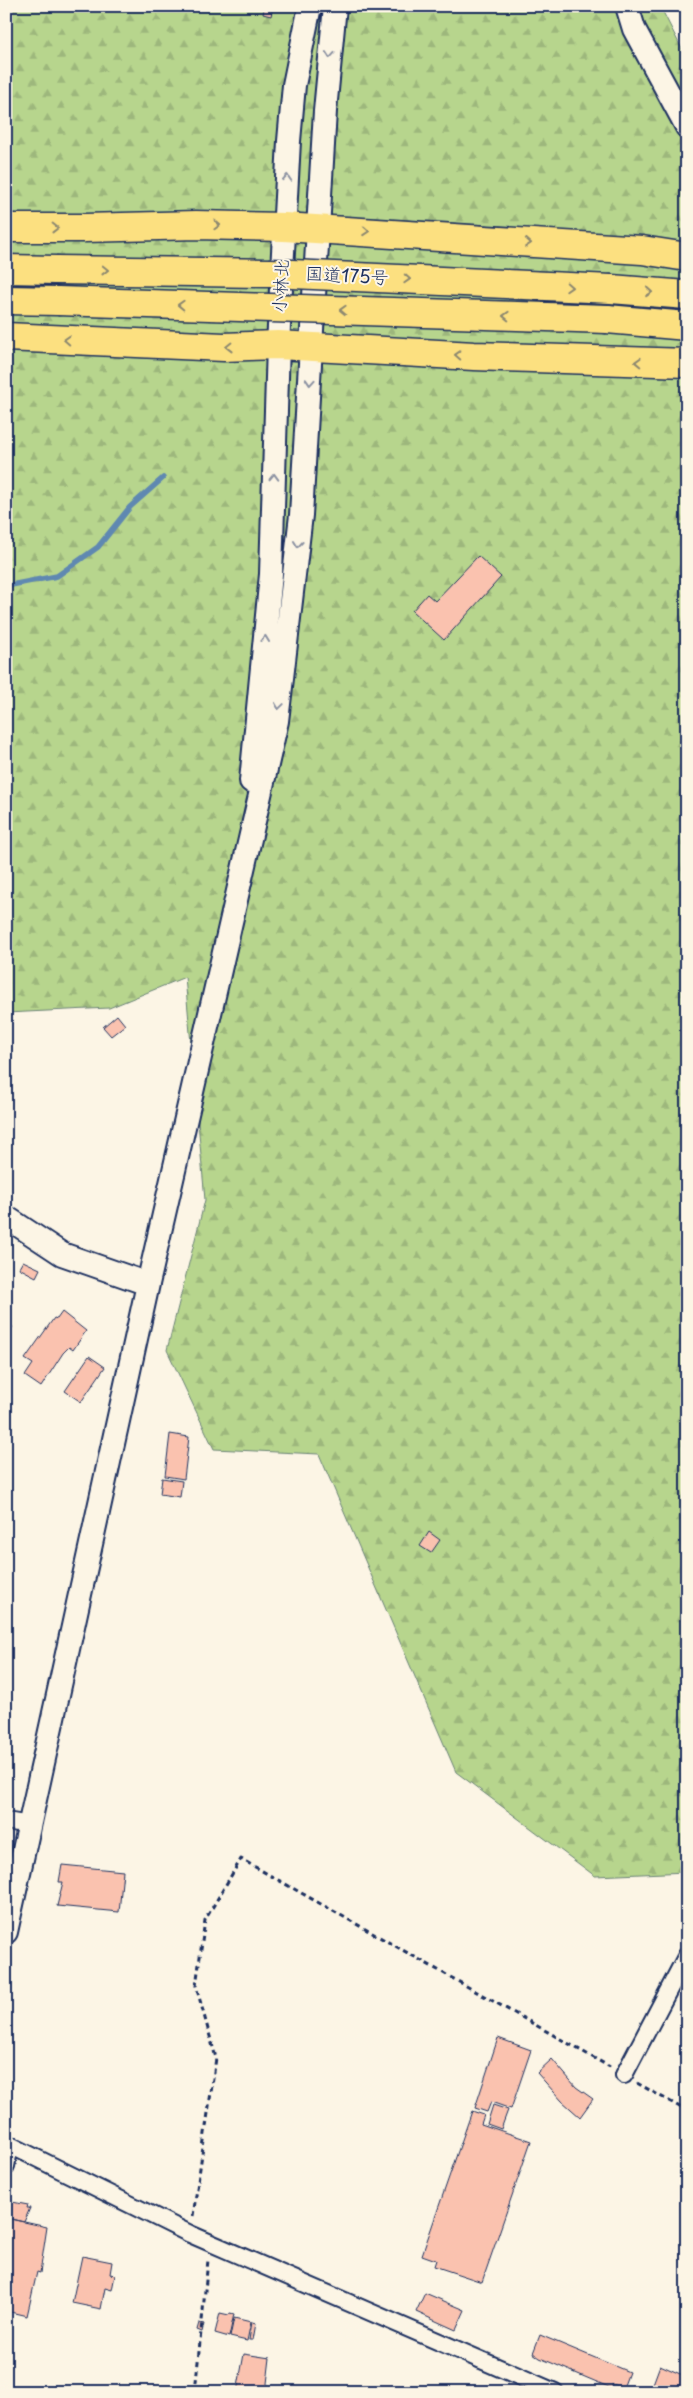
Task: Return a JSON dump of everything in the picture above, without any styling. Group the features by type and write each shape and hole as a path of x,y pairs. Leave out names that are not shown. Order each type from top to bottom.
{"highway":[{"path":"6,228 85,228 196,224 284,227 642,250 687,257"},
{"name":"国道175号","path":"6,269 271,273 611,289 687,295"},
{"name":"国道175号","path":"6,300 607,319 687,326"},
{"path":"6,337 224,347 278,345 474,356 687,363"}],"street":[{"name":"小林北","path":"241,879 271,574 278,345 294,85 310,6"},
{"path":"6,1932 148,1284 277,721 286,660 301,515 312,347 317,229 325,111 335,6"},
{"path":"627,6 634,29 687,127"},
{"path":"6,1217 62,1254 148,1284"},
{"path":"6,1821 30,1825"},
{"path":"624,2076 687,1955"},
{"path":"6,2166 8,2144 190,2234 555,2392"}],"path":[{"path":"190,2234 216,2058 196,1986 205,1920 241,1859 687,2111"},
{"path":"195,2392 210,2242"}],"green space":[{"path":"6,6 660,6 687,59 687,1872 595,1876 456,1772 319,1454 214,1449 167,1350 205,1200 185,977 109,1008 6,1013"}],"building":[{"path":"259,6 273,6 271,16 263,14 264,9"},
{"path":"478,556 501,577 444,640 412,611 427,594 435,601"},
{"path":"117,1015 125,1025 111,1036 103,1027"},
{"path":"23,1261 40,1269 36,1277 19,1268"},
{"path":"62,1312 86,1331 73,1350 69,1347 63,1353 41,1387 25,1376 33,1364 25,1359 54,1318 57,1319"},
{"path":"10,1325 13,1327 8,1333 6,1329"},
{"path":"89,1356 105,1367 81,1402 65,1391"},
{"path":"170,1434 189,1437 184,1479 165,1476"},
{"path":"162,1478 182,1481 180,1497 160,1494"},
{"path":"429,1532 440,1540 431,1553 420,1546"},
{"path":"62,1865 123,1871 119,1912 57,1906 63,1882 59,1882"},
{"path":"498,2038 531,2050 511,2109 491,2102 487,2112 475,2108"},
{"path":"552,2059 576,2087 593,2099 580,2117 562,2101 537,2073"},
{"path":"493,2105 508,2110 501,2129 487,2124"},
{"path":"472,2111 484,2115 481,2124 531,2141 482,2282 434,2266 436,2260 422,2255"},
{"path":"7,2201 28,2205 27,2208 30,2208 24,2222 6,2218"},
{"path":"6,2218 47,2227 40,2273 37,2272 27,2316 6,2311"},
{"path":"82,2256 112,2262 110,2274 115,2275 112,2290 105,2288 101,2309 72,2303"},
{"path":"425,2293 465,2310 456,2330 416,2312"},
{"path":"220,2313 234,2314 229,2337 215,2333"},
{"path":"234,2318 251,2322 247,2341 230,2337"},
{"path":"252,2322 256,2323 253,2340 249,2340"},
{"path":"199,2323 204,2324 202,2332 197,2330"},
{"path":"540,2335 629,2372 623,2388 613,2384 611,2388 540,2358 533,2353"},
{"path":"244,2354 270,2358 266,2392 237,2392"},
{"path":"660,2365 687,2377 680,2392 650,2392"},
{"path":"291,2387 309,2390 308,2392 290,2392"}],"waterway":[{"path":"6,586 57,576 98,547 130,507 163,478"}]}
